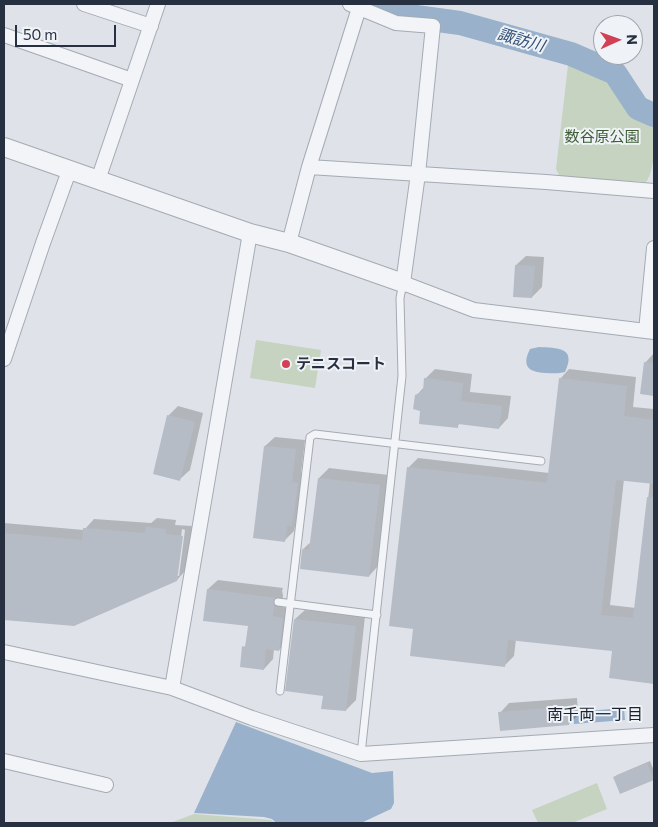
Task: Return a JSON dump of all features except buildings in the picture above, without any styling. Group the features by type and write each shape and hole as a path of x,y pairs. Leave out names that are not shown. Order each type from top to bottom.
{"street":[{"path":"84,4 151,26"},
{"path":"98,180 158,4"},
{"path":"289,243 354,6 396,23 433,26 418,174 403,283"},
{"path":"4,35 132,80"},
{"path":"4,147 250,233 289,243 474,310 650,332 654,248"},
{"path":"310,167 654,191"},
{"path":"4,359 43,243 70,171"},
{"path":"172,688 250,233"},
{"path":"4,652 172,688 252,718 361,754 654,735"},
{"path":"4,761 106,785"}],"lane":[{"path":"361,754 402,376 400,298 403,283"},
{"path":"280,691 310,437 315,434 541,461"},
{"path":"278,602 376,615"}],"green space":[{"name":"数谷原公園","path":"573,61 607,78 616,86 634,110 654,119 655,142 653,161 646,182 560,177 556,169 568,65"},
{"name":"テニスコート","path":"256,340 321,350 315,388 250,378"},
{"path":"597,783 607,809 572,823 538,823 532,810"},
{"path":"194,814 271,820 275,823 170,823"}],"water":[{"path":"539,347 563,350 567,353 569,358 565,372 545,373 530,369 526,359 530,349"},
{"path":"624,708 625,720 574,724 573,712"},
{"path":"236,722 372,773 393,771 394,803 391,809 361,823 276,823 272,819 264,817 194,813"}],"waterway":[{"name":"諏訪川","path":"366,4 401,15 460,23 571,54 615,73 638,108 654,115"}],"place":[{"name":"テニスコート","path":"286,364"}],"district":[{"name":"南千両一丁目","path":"595,715"}]}
